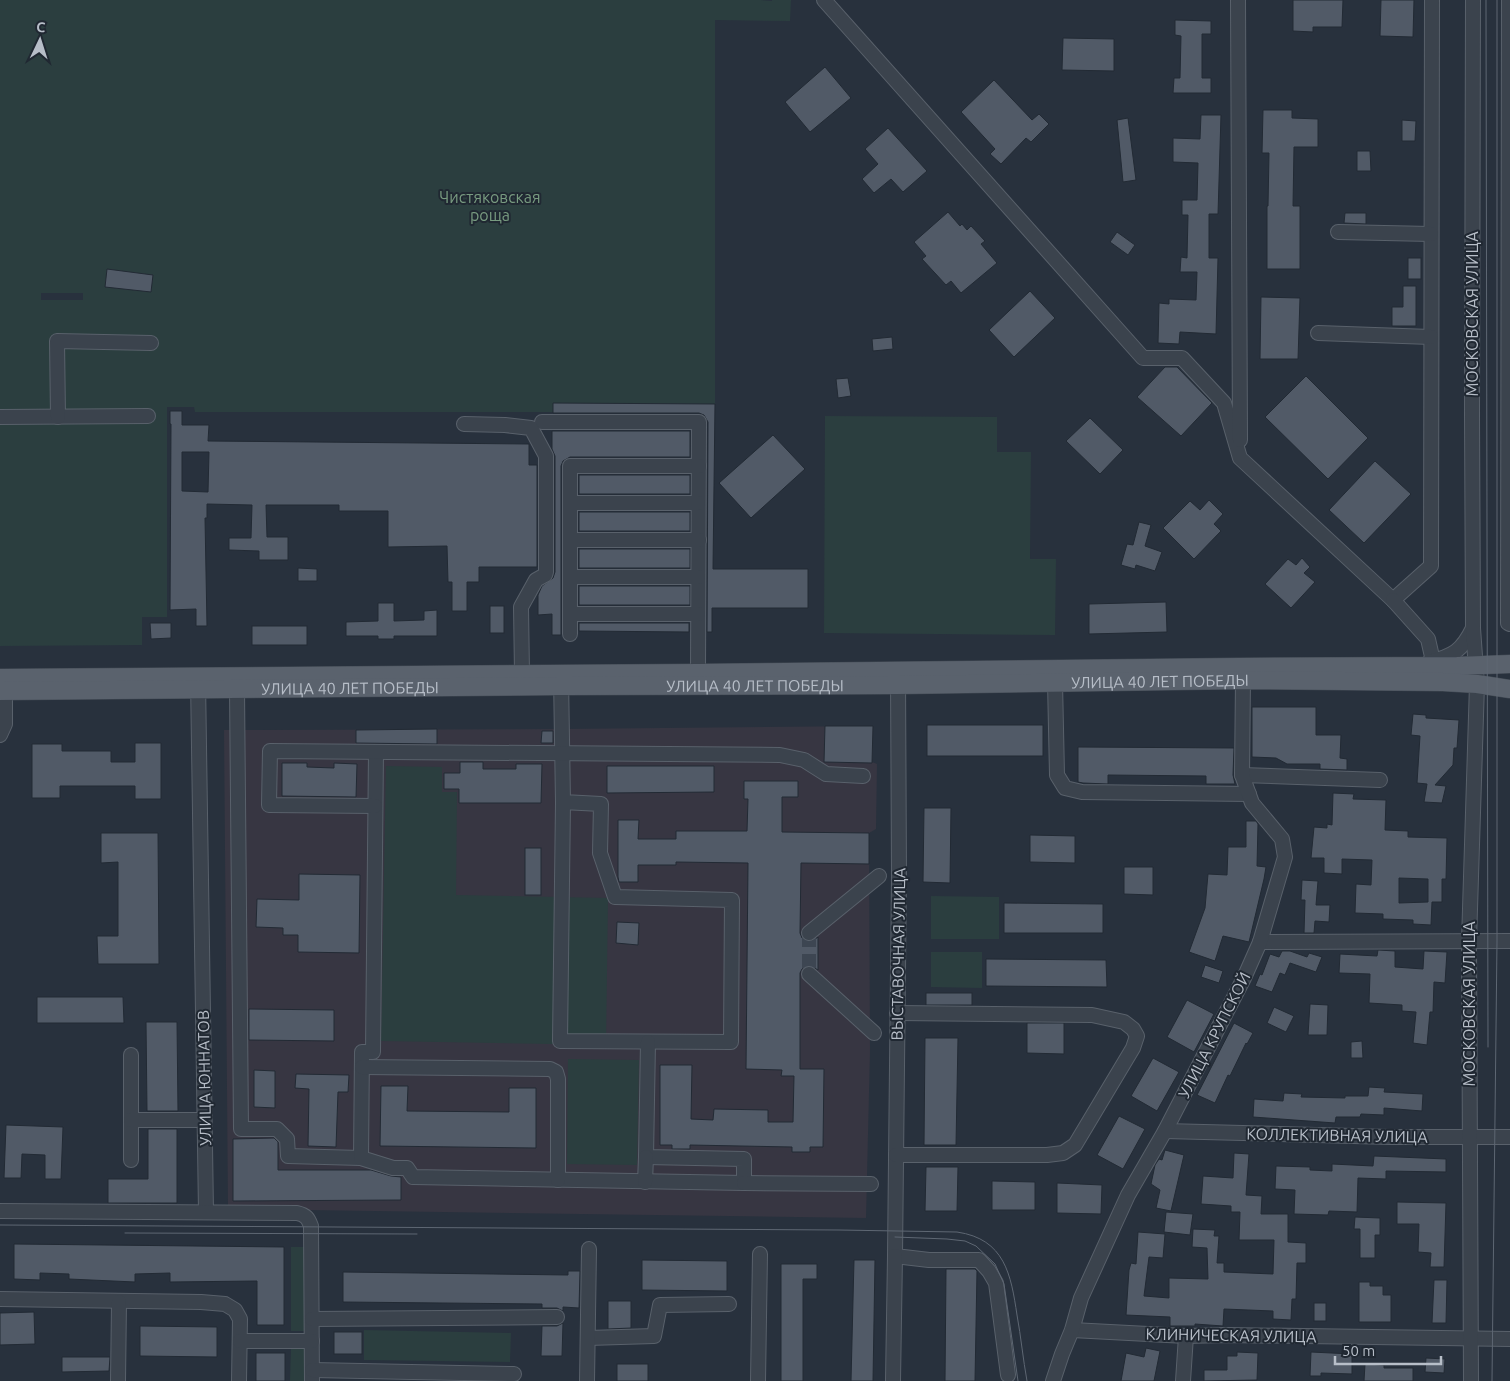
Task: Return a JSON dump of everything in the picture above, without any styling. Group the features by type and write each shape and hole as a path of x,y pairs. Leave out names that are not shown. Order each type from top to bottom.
{"main road":[{"name":"УЛИЦА 40 ЛЕТ ПОБЕДЫ","path":"198,683 237,689 561,680 898,678 1510,664"},
{"name":"УЛИЦА 40 ЛЕТ ПОБЕДЫ","path":"2,687 522,674 561,680 698,673 1055,682 1243,680 1443,682 1477,684 1510,689"}],"street":[{"path":"824,0 1143,358 1182,358 1224,403 1240,458 1393,600 1428,639 1433,661"},
{"path":"1238,0 1240,458"},
{"path":"1393,600 1431,566 1432,0"},
{"name":"МОСКОВСКАЯ УЛИЦА","path":"1471,1381 1468,941 1477,684 1473,628 1473,0"},
{"path":"1509,0 1508,623 1510,624"},
{"path":"1338,232 1432,234"},
{"path":"1318,333 1431,337"},
{"path":"58,417 57,341 151,344"},
{"path":"0,417 148,416"},
{"path":"542,422 699,422 698,673"},
{"path":"464,424 531,428 546,456 546,572 536,580 521,607 522,674"},
{"path":"570,634 570,466 698,466"},
{"path":"570,503 698,503"},
{"path":"570,540 698,540"},
{"path":"570,577 698,577"},
{"path":"570,614 698,614"},
{"path":"1411,666 1433,661 1457,652 1467,642 1473,628"},
{"name":"ВЫСТАВОЧНАЯ УЛИЦА","path":"893,1381 898,678"},
{"path":"561,680 563,802 560,1041 731,1042 732,900 615,897 600,853 601,804 563,802"},
{"name":"УЛИЦА КРУПСКОЙ","path":"1053,1381 1072,1330 1081,1298 1128,1195 1165,1131 1240,986 1260,942 1286,857 1282,839 1252,803 1242,775 1243,680"},
{"path":"1055,682 1057,775 1065,788 1082,792 1249,794"},
{"name":"УЛИЦА ЮННАТОВ","path":"198,683 206,1212"},
{"path":"0,735 5,724 2,687"},
{"path":"237,689 241,1129 277,1129 287,1139 288,1156 361,1158 393,1168 407,1168 413,1178 871,1184"},
{"path":"375,806 269,805 270,751 780,755 804,760 826,774 863,776"},
{"path":"361,1158 362,1052 373,1052 376,752"},
{"path":"1242,775 1380,780"},
{"path":"809,933 878,876"},
{"path":"1260,942 1510,941"},
{"path":"809,974 874,1033"},
{"path":"896,1155 1021,1156 1064,1152 1075,1145 1133,1048 1137,1036 1134,1029 1124,1022 1092,1014 897,1013"},
{"path":"645,1182 648,1042"},
{"path":"131,1055 131,1160"},
{"path":"362,1067 550,1069 556,1072 558,1078 558,1180"},
{"path":"131,1120 204,1120"},
{"name":"КОЛЛЕКТИВНАЯ УЛИЦА","path":"1165,1131 1390,1137 1510,1137"},
{"path":"646,1156 744,1158 744,1183"},
{"path":"0,1211 297,1213 308,1218 311,1226 312,1375 514,1374"},
{"path":"586,1381 589,1249"},
{"path":"758,1381 760,1254"},
{"path":"895,1256 921,1260 979,1260 989,1271 996,1283 1008,1375"},
{"path":"0,1299 225,1304 235,1310 240,1319 239,1381"},
{"path":"118,1381 119,1302"},
{"path":"588,1338 654,1336 660,1305 730,1304"},
{"path":"312,1319 556,1317"},
{"name":"КЛИНИЧЕСКАЯ УЛИЦА","path":"1072,1330 1186,1336 1510,1339"},
{"path":"1183,1381 1186,1336"},
{"path":"240,1341 312,1341"}],"shaded area":[{"path":"873,726 872,762 877,764 876,829 869,833 870,1051 866,1218 228,1209 224,730"}],"green space":[{"name":"Чистяковская роща","path":"0,0 791,0 790,21 715,20 715,404 553,403 553,412 195,412 194,407 167,407 167,617 142,617 142,645 0,646","holes":["108,270 153,275 151,292 105,287","41,293 83,293 83,300 41,300"]},
{"path":"825,416 997,417 997,452 1031,452 1030,559 1056,559 1055,635 824,633"},
{"path":"386,766 442,767 442,792 457,792 456,895 608,898 606,1045 381,1041"},
{"path":"931,896 999,897 999,939 931,939"},
{"path":"931,952 982,952 982,988 931,987"},
{"path":"568,1059 639,1060 637,1165 567,1164"},
{"path":"291,1247 304,1247 304,1331 291,1331"},
{"path":"364,1330 511,1333 510,1362 364,1360"},
{"path":"291,1348 304,1348 304,1381 290,1381"}],"building":[{"path":"1293,0 1343,0 1342,27 1313,27 1313,32 1293,31"},
{"path":"1381,0 1414,0 1413,37 1380,36"},
{"path":"1175,20 1211,21 1211,34 1202,34 1202,78 1211,78 1211,93 1173,93 1174,78 1180,78 1181,36 1175,35"},
{"path":"1063,38 1114,39 1114,71 1062,70"},
{"path":"825,67 851,98 810,132 785,102"},
{"path":"994,80 1032,120 1039,114 1049,124 1031,142 1026,138 1001,164 990,154 995,149 961,112"},
{"path":"1263,110 1292,110 1292,118 1318,119 1318,147 1294,147 1293,206 1300,206 1300,269 1267,269 1269,153 1262,153"},
{"path":"1201,115 1221,115 1218,214 1209,214 1209,258 1218,258 1216,334 1180,332 1179,344 1158,343 1159,303 1169,304 1169,299 1196,300 1197,272 1180,272 1181,257 1187,258 1188,215 1182,215 1182,200 1197,200 1198,163 1173,162 1173,138 1200,139"},
{"path":"1128,118 1136,180 1123,182 1117,120"},
{"path":"1402,120 1416,121 1415,141 1402,141"},
{"path":"888,128 927,171 903,192 891,179 874,193 862,179 878,164 865,149"},
{"path":"1357,151 1370,151 1371,171 1357,171"},
{"path":"948,212 960,226 962,224 967,230 971,226 985,241 981,244 997,263 961,293 951,281 946,285 922,259 926,256 914,242"},
{"path":"1345,213 1366,213 1366,224 1344,223"},
{"path":"1117,232 1135,245 1128,255 1110,242"},
{"path":"1408,258 1421,258 1421,279 1408,279"},
{"path":"107,269 153,275 151,292 105,287"},
{"path":"1403,286 1416,286 1416,326 1392,326 1392,307 1403,307"},
{"path":"1030,291 1055,318 1014,357 989,330"},
{"path":"1261,297 1300,298 1298,359 1260,359"},
{"path":"892,337 893,349 873,351 872,339"},
{"path":"1165,367 1177,367 1212,403 1181,436 1137,397"},
{"path":"1306,376 1368,438 1328,479 1265,417"},
{"path":"848,378 851,396 838,398 836,379"},
{"path":"553,403 715,404 713,569 808,569 808,608 712,608 712,632 707,632 708,422 704,415 699,413 553,413"},
{"path":"170,411 182,411 182,425 209,425 208,441 529,444 529,465 537,465 537,567 479,567 479,582 467,582 467,611 452,611 452,582 448,582 447,546 388,547 388,511 339,511 339,505 266,505 267,537 288,537 288,560 259,560 259,551 229,550 229,538 251,538 252,505 207,504 207,518 205,518 207,626 196,626 196,609 170,610","holes":["182,452 209,452 208,492 182,491"]},
{"path":"1090,418 1123,450 1100,474 1066,441"},
{"path":"552,431 690,431 690,457 570,457 563,461 561,466 561,635 552,635 552,614 538,615 538,595 542,586 553,578 555,572 555,456 552,449"},
{"path":"773,435 805,469 751,518 719,483"},
{"path":"1375,461 1411,494 1364,543 1329,510"},
{"path":"579,475 690,475 690,494 579,494"},
{"path":"1209,500 1223,514 1214,524 1221,531 1194,559 1163,528 1190,501 1200,510"},
{"path":"579,512 690,512 690,531 579,531"},
{"path":"1139,522 1151,525 1145,546 1162,552 1155,571 1136,565 1135,569 1121,565 1127,544 1133,545"},
{"path":"579,549 690,549 690,568 579,568"},
{"path":"1302,558 1310,567 1304,573 1315,582 1291,608 1265,584 1288,559 1296,565"},
{"path":"298,568 317,569 317,581 298,581"},
{"path":"579,586 690,586 690,605 579,605"},
{"path":"1166,602 1167,632 1089,634 1089,604"},
{"path":"378,603 394,603 394,621 424,620 424,611 437,610 437,636 394,636 394,639 378,639 378,636 346,636 346,622 378,621"},
{"path":"490,606 504,606 504,633 490,633"},
{"path":"150,623 171,623 171,638 151,639"},
{"path":"579,623 689,623 689,632 579,631"},
{"path":"252,626 307,626 307,645 252,645"},
{"path":"1252,707 1316,707 1316,735 1341,735 1340,758 1347,759 1347,770 1320,769 1320,764 1287,764 1276,758 1252,757"},
{"path":"1413,714 1426,715 1426,718 1459,720 1457,748 1454,748 1453,765 1435,785 1446,786 1442,803 1424,802 1427,784 1417,783 1420,736 1411,735"},
{"path":"927,725 1043,725 1043,756 927,756"},
{"path":"825,726 873,726 872,763 824,762"},
{"path":"437,729 437,744 356,743 356,730"},
{"path":"542,731 553,731 553,743 541,743"},
{"path":"135,743 161,743 161,799 135,799 135,786 60,786 60,798 32,798 32,744 62,744 62,751 111,751 111,762 135,762"},
{"path":"1078,747 1234,748 1233,775 1235,784 1206,784 1206,776 1108,775 1108,784 1078,782"},
{"path":"460,762 483,762 483,769 516,769 516,764 542,764 541,803 459,803 459,789 444,789 444,773 460,773"},
{"path":"282,763 307,763 307,767 334,768 334,763 357,764 356,797 282,796"},
{"path":"607,766 714,766 714,792 607,793"},
{"path":"744,781 798,781 798,797 782,797 782,832 869,833 869,864 801,863 800,933 806,941 811,942 818,937 818,970 807,966 800,973 800,1069 824,1069 823,1147 810,1147 810,1152 792,1152 792,1147 690,1145 690,1149 672,1149 672,1145 660,1145 660,1065 692,1065 691,1119 713,1120 714,1109 768,1110 768,1122 793,1122 794,1076 781,1076 782,1070 746,1069 748,863 676,862 676,865 638,865 638,882 619,882 618,877 618,820 639,820 638,839 676,839 676,831 747,831 748,799 744,799"},
{"path":"1333,793 1354,794 1353,799 1386,800 1385,830 1408,831 1408,837 1447,838 1446,879 1442,879 1442,902 1432,902 1431,925 1413,924 1413,920 1383,919 1383,914 1355,913 1356,884 1371,885 1372,860 1342,859 1342,874 1324,873 1324,858 1311,858 1314,827 1327,828 1327,824 1332,825","holes":["1399,878 1428,879 1428,902 1399,903"]},
{"path":"924,808 951,808 950,883 923,882"},
{"path":"1246,821 1256,821 1258,824 1257,866 1266,867 1264,879 1249,942 1223,936 1215,961 1189,952 1205,908 1208,874 1227,875 1228,847 1246,847"},
{"path":"101,833 158,833 159,964 98,964 97,936 118,936 118,862 101,863"},
{"path":"1030,835 1075,836 1075,863 1030,862"},
{"path":"525,848 541,848 541,895 525,895"},
{"path":"1124,867 1153,867 1153,895 1124,894"},
{"path":"299,874 360,875 359,953 298,952 298,935 283,935 283,928 256,927 257,899 299,900"},
{"path":"1302,880 1318,881 1316,905 1330,905 1329,922 1315,921 1314,933 1304,933 1305,900 1301,900"},
{"path":"1004,903 1103,904 1103,933 1004,933"},
{"path":"617,922 639,923 638,945 616,943"},
{"path":"1378,950 1395,951 1395,967 1423,969 1424,951 1447,952 1445,983 1434,982 1433,1012 1430,1012 1427,1045 1413,1043 1416,1012 1402,1011 1402,1005 1369,1003 1370,974 1339,973 1340,954 1377,956"},
{"path":"1282,951 1290,951 1307,957 1309,953 1322,957 1316,972 1290,963 1285,975 1280,973 1272,992 1255,986 1260,974 1262,975 1270,954 1279,957"},
{"path":"986,959 1106,960 1107,987 986,986"},
{"path":"1205,965 1223,971 1219,983 1201,977"},
{"path":"926,993 972,993 972,1005 926,1005"},
{"path":"37,997 123,997 124,1023 37,1023"},
{"path":"1187,1000 1214,1014 1194,1052 1167,1037"},
{"path":"1310,1004 1328,1005 1327,1035 1308,1035"},
{"path":"1274,1007 1294,1016 1286,1032 1267,1023"},
{"path":"249,1009 334,1010 334,1041 249,1040"},
{"path":"146,1022 177,1022 178,1111 147,1111"},
{"path":"1027,1023 1064,1023 1064,1054 1027,1053"},
{"path":"1234,1023 1253,1033 1230,1076 1228,1075 1215,1103 1197,1095"},
{"path":"925,1038 958,1038 956,1145 924,1145"},
{"path":"1362,1041 1363,1058 1351,1058 1351,1042"},
{"path":"1153,1058 1179,1072 1157,1111 1131,1096"},
{"path":"254,1070 275,1071 275,1108 254,1107"},
{"path":"296,1074 349,1075 348,1092 338,1092 336,1147 308,1146 309,1089 295,1088"},
{"path":"381,1086 408,1086 407,1111 509,1112 509,1088 536,1088 536,1148 380,1146"},
{"path":"1369,1087 1385,1088 1384,1092 1423,1094 1422,1111 1384,1108 1384,1115 1361,1114 1360,1117 1336,1117 1335,1123 1253,1117 1254,1099 1283,1101 1284,1093 1302,1094 1301,1097 1345,1098 1345,1096 1368,1096"},
{"path":"1119,1116 1145,1129 1123,1169 1097,1155"},
{"path":"6,1125 63,1127 61,1179 45,1179 45,1155 22,1154 21,1178 4,1178"},
{"path":"148,1129 177,1129 177,1203 108,1203 108,1179 148,1179"},
{"path":"274,1138 278,1142 278,1170 371,1170 401,1177 401,1200 233,1201 233,1139"},
{"path":"1165,1150 1184,1155 1171,1211 1156,1208 1160,1190 1151,1184 1155,1165 1159,1159 1162,1160"},
{"path":"1234,1153 1249,1154 1246,1195 1262,1196 1261,1214 1288,1214 1288,1242 1306,1243 1306,1263 1297,1263 1296,1299 1292,1299 1291,1320 1273,1319 1273,1311 1224,1309 1223,1326 1195,1324 1195,1326 1170,1326 1170,1317 1126,1315 1129,1270 1131,1263 1136,1264 1138,1232 1165,1234 1163,1258 1149,1257 1144,1296 1169,1298 1169,1278 1208,1279 1207,1248 1192,1247 1193,1229 1215,1230 1214,1236 1219,1236 1217,1263 1224,1263 1224,1272 1273,1274 1274,1240 1239,1240 1240,1212 1231,1212 1231,1206 1201,1204 1203,1176 1233,1178"},
{"path":"1374,1156 1446,1159 1446,1172 1386,1171 1386,1179 1358,1178 1357,1212 1329,1211 1328,1215 1294,1214 1295,1190 1275,1189 1276,1166 1310,1167 1310,1170 1332,1171 1332,1164 1373,1166"},
{"path":"926,1167 958,1167 957,1211 925,1211"},
{"path":"992,1181 1035,1182 1035,1210 992,1210"},
{"path":"1057,1183 1102,1185 1101,1214 1057,1213"},
{"path":"1397,1202 1446,1203 1444,1267 1430,1267 1431,1253 1418,1252 1419,1224 1397,1224"},
{"path":"1166,1212 1193,1214 1190,1235 1164,1232"},
{"path":"1355,1217 1380,1218 1380,1235 1375,1235 1375,1258 1360,1258 1360,1229 1354,1229"},
{"path":"14,1244 284,1247 284,1325 257,1325 257,1281 170,1282 170,1273 135,1274 135,1282 69,1279 69,1274 40,1273 40,1280 14,1279"},
{"path":"642,1260 727,1261 727,1291 642,1290"},
{"path":"854,1260 875,1260 873,1381 851,1381"},
{"path":"781,1264 817,1264 817,1279 803,1279 803,1381 781,1381"},
{"path":"946,1269 975,1269 977,1271 975,1381 945,1381"},
{"path":"568,1271 580,1271 579,1308 563,1307 563,1311 557,1308 542,1308 542,1304 343,1302 343,1272 568,1275"},
{"path":"1434,1280 1447,1280 1446,1323 1432,1323"},
{"path":"1359,1282 1370,1282 1370,1286 1383,1286 1383,1295 1391,1295 1391,1322 1359,1322"},
{"path":"608,1301 631,1301 631,1328 608,1329"},
{"path":"1314,1303 1326,1303 1326,1321 1314,1321"},
{"path":"34,1312 35,1344 0,1345 0,1313"},
{"path":"563,1323 562,1356 541,1356 542,1326 557,1326"},
{"path":"140,1326 217,1327 217,1357 140,1356"},
{"path":"334,1332 362,1332 362,1354 334,1354"},
{"path":"1146,1348 1160,1351 1154,1381 1121,1381 1126,1353 1144,1357"},
{"path":"1237,1352 1258,1353 1257,1380 1204,1381 1204,1370 1227,1370 1227,1356 1237,1356"},
{"path":"1311,1352 1352,1354 1352,1374 1321,1373 1321,1376 1310,1376"},
{"path":"256,1353 285,1353 285,1381 256,1381"},
{"path":"62,1357 110,1357 109,1371 62,1372"},
{"path":"1426,1358 1445,1359 1444,1373 1425,1372"},
{"path":"617,1364 648,1364 648,1381 617,1381"},
{"path":"1365,1364 1384,1365 1384,1368 1413,1368 1413,1381 1364,1381"}],"tunnel":[{"path":"809,933 809,974"}],"tram line":[{"path":"1486,0 1488,1047"},
{"path":"1492,1381 1497,941 1497,0"},
{"path":"0,1225 957,1232 986,1242 1003,1261 1012,1286 1027,1381"},
{"path":"125,1233 417,1234"},
{"path":"895,1237 965,1241 976,1246 995,1264 1004,1284 1018,1381"}]}
